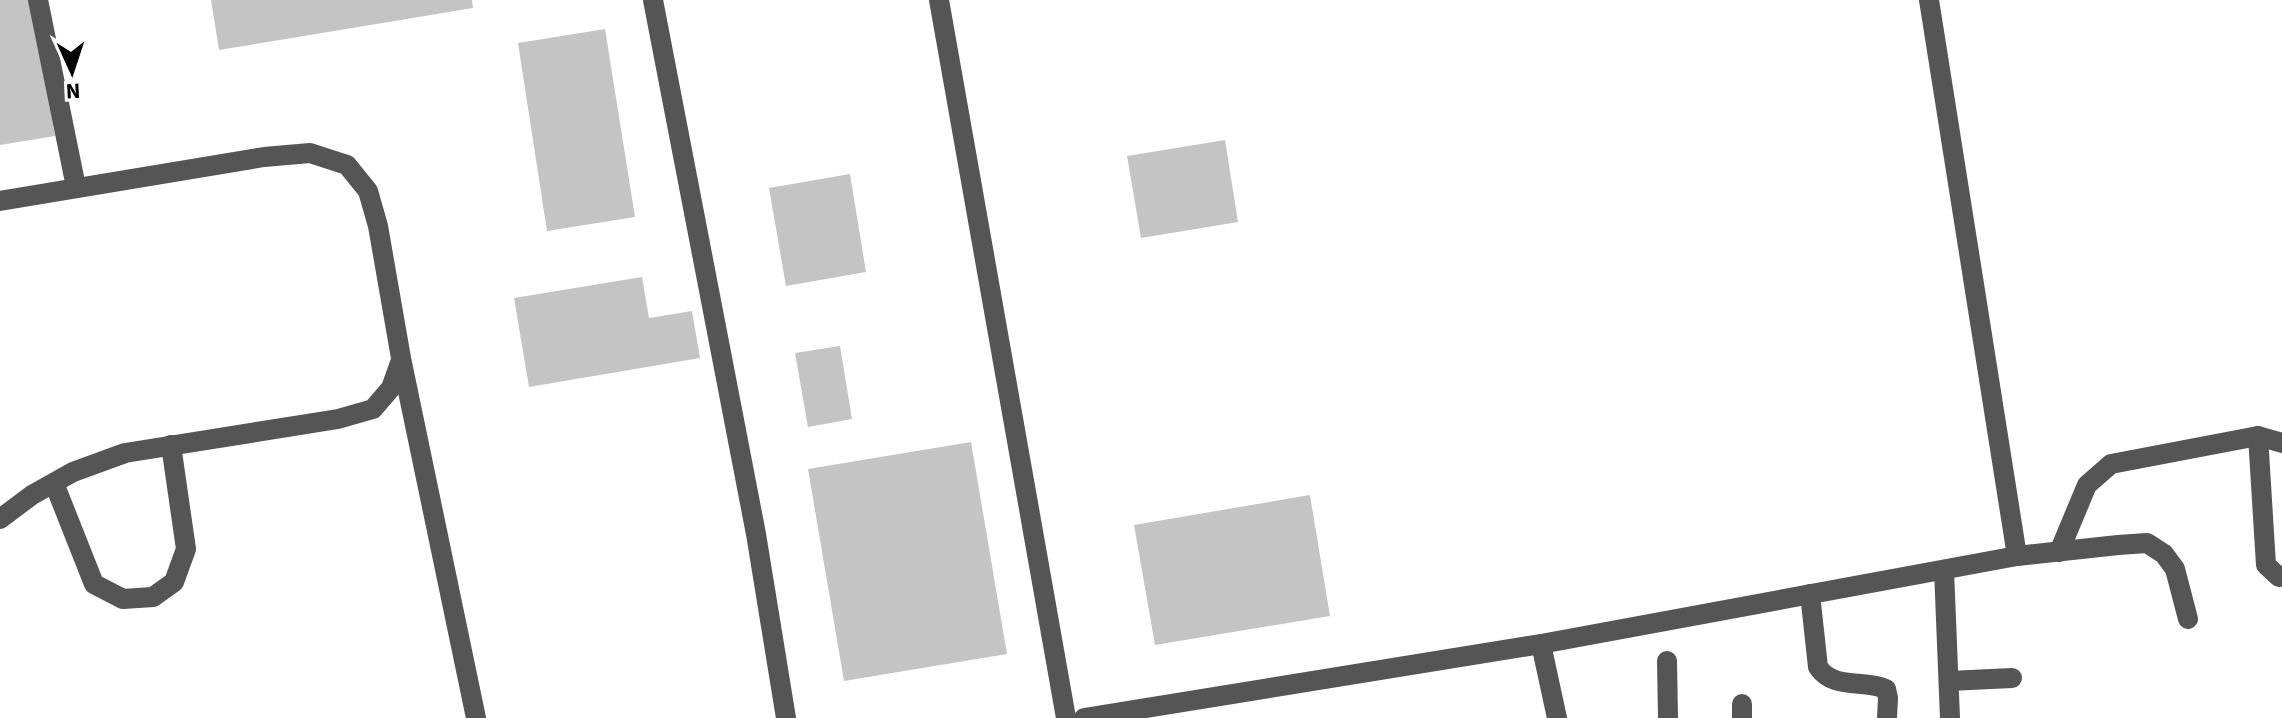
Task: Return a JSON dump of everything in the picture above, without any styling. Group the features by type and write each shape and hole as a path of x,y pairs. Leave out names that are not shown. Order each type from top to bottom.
{"lane":[{"path":"38,0 76,187"},
{"path":"653,0 756,534 786,718"},
{"path":"939,0 1066,718"},
{"path":"1929,0 2017,556"},
{"path":"0,201 264,157 310,153 347,165 368,191 378,226 401,358 476,718"},
{"path":"0,519 32,495 73,472 125,453 338,419 373,409 391,388 401,358"},
{"path":"2059,552 2087,485 2111,464 2258,436 2282,443"},
{"path":"2258,436 2266,565 2279,577 2282,576"},
{"path":"54,483 94,584 123,599 153,597 174,582 186,549 171,445"},
{"path":"1084,718 1541,644 2017,556 2147,543 2164,554 2175,569 2188,619"},
{"path":"1944,570 1950,718"},
{"path":"1810,594 1818,667 1823,676 1886,689 1887,718"},
{"path":"1541,644 1557,718"},
{"path":"1667,661 1668,718"},
{"path":"1949,681 2012,678"}],"building":[{"path":"0,0 33,0 55,136 0,145"},
{"path":"211,0 472,0 473,8 219,50"},
{"path":"605,29 635,217 547,231 518,43"},
{"path":"1225,140 1238,222 1141,238 1127,156"},
{"path":"850,174 866,272 786,286 769,188"},
{"path":"642,277 649,318 692,311 700,358 529,387 514,298"},
{"path":"840,346 852,419 808,427 795,353"},
{"path":"971,442 1007,654 844,681 808,469"},
{"path":"1310,495 1330,616 1155,645 1134,525"}]}
